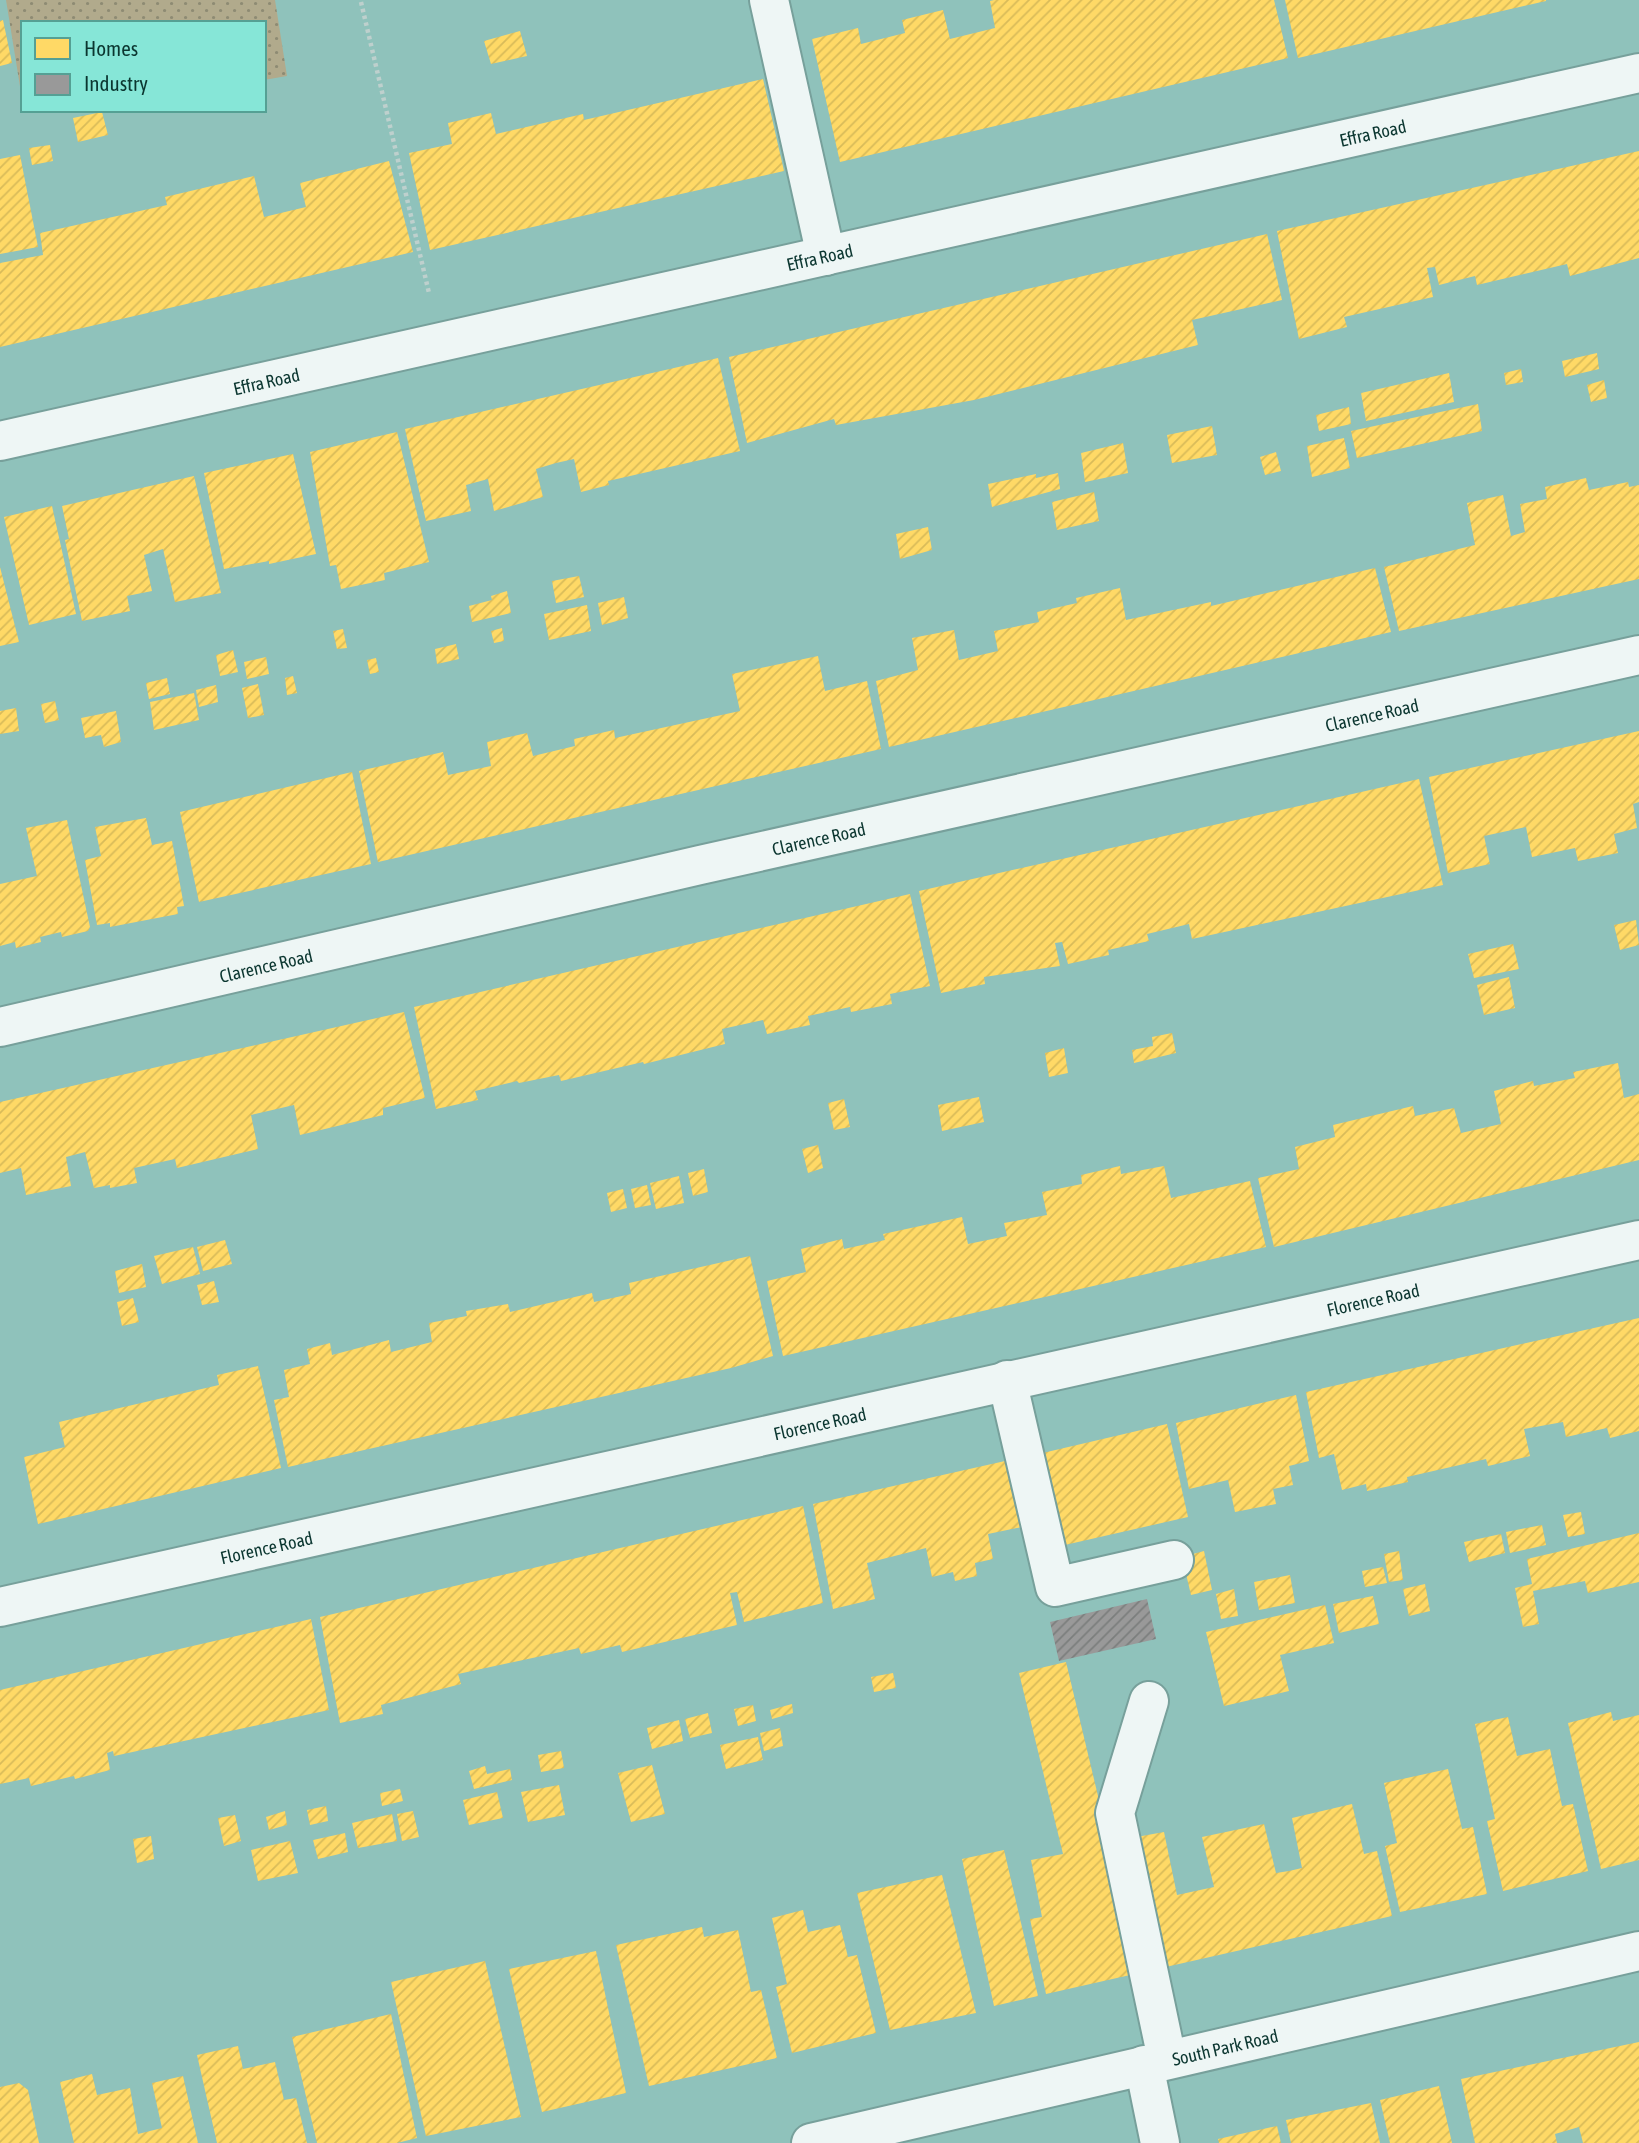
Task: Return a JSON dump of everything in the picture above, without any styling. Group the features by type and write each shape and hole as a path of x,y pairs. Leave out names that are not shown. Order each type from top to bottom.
{"street":[{"path":"769,0 827,256"},
{"name":"Effra Road","path":"0,441 1639,73"},
{"name":"Clarence Road","path":"0,1027 687,868 1639,655"},
{"name":"Florence Road","path":"0,1605 345,1532 1007,1380 1639,1240"},
{"path":"1007,1380 1055,1587 1174,1560"},
{"path":"1149,1701 1115,1813 1156,2062 1160,2143"},
{"name":"South Park Road","path":"811,2143 1639,1951"}],"path":[{"path":"361,2 431,301"}],"shaded area":[{"path":"6,0 275,0 287,76 266,80 266,21 21,21 21,93"}],"building: Homes":[{"path":"1274,0 1288,58 840,162 812,39 858,28 861,44 905,33 902,20 943,10 950,39 995,28 990,1"},
{"path":"1285,0 1546,0 1546,1 1298,58"},
{"path":"3,20 12,63 0,66 0,21"},
{"path":"520,31 527,56 491,64 484,41"},
{"path":"763,79 784,171 430,250 409,153 452,144 448,123 491,113 496,134 583,114 584,120"},
{"path":"102,112 108,135 78,142 73,118"},
{"path":"50,145 53,161 32,165 29,148"},
{"path":"1639,151 1639,258 1570,276 1567,264 1477,285 1475,276 1439,285 1435,267 1427,268 1433,297 1344,317 1347,327 1299,339 1277,231"},
{"path":"20,155 38,247 0,254 0,159"},
{"path":"389,161 413,252 0,347 0,263 43,255 40,233 167,205 165,197 254,176 264,217 306,207 300,183"},
{"path":"1267,234 1282,300 1192,320 1198,345 974,400 836,425 834,419 747,443 729,357"},
{"path":"1597,353 1599,369 1565,377 1562,361"},
{"path":"718,358 740,451 608,481 609,485 581,492 574,459 556,463 536,469 543,497 494,511 488,479 466,485 471,511 426,521 405,429"},
{"path":"1521,369 1523,382 1506,385 1504,373"},
{"path":"1449,373 1454,402 1366,421 1361,393"},
{"path":"1604,380 1607,398 1591,402 1587,385"},
{"path":"1478,404 1482,431 1357,458 1351,431"},
{"path":"1349,407 1351,424 1319,431 1316,415"},
{"path":"1212,426 1217,455 1172,463 1167,435"},
{"path":"397,432 429,562 384,573 385,580 341,589 336,565 330,566 310,452"},
{"path":"1344,438 1350,468 1312,477 1307,446"},
{"path":"1123,443 1128,473 1085,482 1081,453"},
{"path":"1276,452 1281,471 1265,475 1260,457"},
{"path":"293,454 316,554 269,564 269,561 224,569 204,473"},
{"path":"1058,473 1060,489 992,507 988,484 1036,474 1036,478"},
{"path":"194,476 221,593 175,602 163,549 144,555 152,591 127,596 130,611 82,621 65,540 69,539 62,506"},
{"path":"1586,478 1589,490 1628,482 1629,487 1639,485 1639,579 1399,631 1384,567 1475,545 1467,503 1503,495 1511,536 1525,532 1520,504 1547,499 1545,487"},
{"path":"1094,492 1099,521 1057,530 1052,502"},
{"path":"52,506 76,614 29,625 4,517"},
{"path":"928,527 932,550 900,559 896,534"},
{"path":"0,567 19,642 0,646"},
{"path":"1375,568 1391,632 889,747 876,681 918,670 912,638 954,630 959,660 998,651 994,631 1039,622 1037,612 1077,603 1076,598 1120,588 1126,620 1211,602 1211,606"},
{"path":"579,576 584,597 556,603 552,581"},
{"path":"507,591 511,613 472,622 469,606 492,600 491,596"},
{"path":"624,597 628,618 602,625 598,603"},
{"path":"587,605 591,631 549,640 544,614"},
{"path":"502,628 504,641 494,643 491,631"},
{"path":"343,629 347,648 337,649 333,631"},
{"path":"456,644 459,659 437,664 435,649"},
{"path":"233,650 238,672 220,676 216,655"},
{"path":"818,656 825,691 867,681 881,749 378,862 359,771 443,752 448,775 491,766 487,742 527,733 533,756 575,746 574,739 614,730 615,738 740,711 732,674"},
{"path":"266,657 269,674 247,679 244,662"},
{"path":"376,658 379,672 370,674 367,660"},
{"path":"293,676 297,693 287,695 285,678"},
{"path":"167,678 170,694 149,699 146,683"},
{"path":"258,684 264,715 248,718 242,688"},
{"path":"216,685 218,702 199,707 196,690"},
{"path":"194,693 199,720 154,730 150,702"},
{"path":"55,701 59,720 45,723 41,704"},
{"path":"16,708 19,731 0,734 0,711"},
{"path":"116,711 121,742 104,747 101,735 85,738 81,718"},
{"path":"1639,731 1639,802 1633,804 1637,828 1614,834 1618,853 1578,861 1575,848 1532,857 1526,827 1484,836 1490,864 1448,873 1429,777"},
{"path":"352,772 371,864 199,902 180,812"},
{"path":"1419,779 1443,885 1192,939 1189,924 1147,934 1149,941 1108,950 1109,955 1068,964 1062,942 1055,943 1060,966 984,977 985,984 941,993 919,891"},
{"path":"146,818 152,845 172,841 184,906 177,907 178,914 110,927 110,923 97,925 85,860 101,856 95,827"},
{"path":"67,820 90,927 88,931 62,937 61,932 40,937 41,942 16,948 15,942 0,946 0,884 37,876 26,828"},
{"path":"910,894 930,986 890,994 892,1004 851,1012 850,1007 808,1016 810,1025 767,1034 763,1020 722,1029 725,1044 561,1081 559,1075 519,1083 517,1081 475,1091 478,1100 436,1109 414,1007"},
{"path":"1636,920 1639,945 1620,950 1614,925"},
{"path":"1513,944 1519,969 1474,978 1468,954"},
{"path":"1509,977 1515,1008 1484,1015 1477,985"},
{"path":"404,1012 425,1098 383,1108 383,1115 300,1135 294,1105 251,1115 258,1149 177,1168 175,1159 134,1168 137,1183 110,1188 110,1185 94,1188 85,1152 66,1157 71,1186 26,1195 21,1168 0,1173 0,1102"},
{"path":"1172,1033 1176,1053 1134,1063 1132,1050 1153,1046 1152,1037"},
{"path":"1064,1048 1068,1073 1049,1077 1045,1053"},
{"path":"1618,1063 1624,1098 1639,1094 1639,1160 1274,1247 1258,1178 1299,1169 1295,1147 1335,1137 1333,1125 1413,1106 1415,1116 1454,1108 1461,1133 1501,1124 1494,1091 1533,1081 1534,1086 1575,1078 1573,1072"},
{"path":"979,1097 984,1122 942,1131 938,1105"},
{"path":"844,1099 850,1127 834,1130 828,1103"},
{"path":"818,1145 823,1168 808,1173 802,1149"},
{"path":"1120,1166 1121,1174 1164,1166 1171,1198 1250,1181 1266,1247 783,1356 767,1281 806,1272 801,1249 842,1239 844,1249 885,1240 883,1234 962,1217 968,1244 1007,1236 1004,1223 1047,1215 1042,1192 1082,1184 1081,1175"},
{"path":"704,1169 708,1192 693,1196 688,1173"},
{"path":"679,1176 684,1203 656,1209 650,1183"},
{"path":"647,1185 651,1205 635,1208 631,1189"},
{"path":"623,1189 627,1208 611,1212 607,1193"},
{"path":"225,1240 232,1264 203,1271 197,1247"},
{"path":"193,1247 200,1274 162,1284 154,1256"},
{"path":"750,1256 773,1356 731,1368 288,1467 274,1400 289,1397 284,1370 310,1364 307,1349 330,1343 332,1355 389,1340 391,1352 432,1342 429,1323 467,1316 466,1311 508,1304 510,1312 592,1293 594,1302 631,1294 629,1283"},
{"path":"142,1264 146,1287 119,1293 115,1271"},
{"path":"214,1281 219,1302 202,1305 197,1285"},
{"path":"133,1298 139,1322 122,1326 117,1302"},
{"path":"1639,1318 1639,1431 1610,1438 1607,1428 1566,1437 1563,1422 1524,1429 1530,1456 1488,1466 1486,1459 1407,1477 1408,1482 1367,1491 1366,1484 1342,1490 1334,1454 1319,1458 1306,1392"},
{"path":"258,1366 281,1468 38,1524 24,1457 65,1447 59,1422 219,1385 217,1375"},
{"path":"1296,1395 1309,1461 1289,1466 1293,1485 1273,1489 1276,1504 1235,1512 1228,1480 1189,1489 1176,1423"},
{"path":"1167,1424 1188,1517 1056,1547 1034,1455"},
{"path":"1014,1459 1027,1526 988,1534 993,1559 975,1563 977,1576 955,1581 953,1572 932,1577 926,1548 867,1563 875,1599 833,1609 813,1504"},
{"path":"803,1506 823,1603 744,1622 737,1592 730,1593 737,1625 622,1652 620,1645 581,1654 579,1648 458,1674 461,1684 381,1705 383,1714 340,1723 320,1617"},
{"path":"1581,1512 1585,1534 1568,1537 1563,1515"},
{"path":"1542,1525 1546,1545 1510,1553 1506,1532"},
{"path":"1639,1533 1639,1582 1588,1593 1585,1581 1533,1591 1539,1624 1523,1627 1515,1588 1532,1584 1527,1559"},
{"path":"1501,1534 1505,1553 1469,1562 1464,1542"},
{"path":"1204,1551 1212,1590 1191,1595 1182,1557"},
{"path":"1399,1551 1403,1580 1389,1582 1384,1554"},
{"path":"1383,1567 1387,1583 1365,1587 1362,1571"},
{"path":"1290,1575 1295,1603 1259,1610 1254,1582"},
{"path":"1425,1584 1430,1611 1409,1616 1403,1589"},
{"path":"1234,1589 1238,1616 1221,1619 1216,1594"},
{"path":"1373,1596 1379,1624 1339,1633 1333,1604"},
{"path":"1325,1605 1334,1643 1280,1655 1289,1691 1224,1706 1206,1632"},
{"path":"311,1619 329,1710 114,1756 113,1751 107,1753 110,1770 75,1779 74,1776 31,1786 29,1778 0,1784 0,1690"},
{"path":"1066,1662 1109,1842 1164,1832 1177,1895 1214,1887 1202,1837 1264,1824 1276,1873 1289,1871 1302,1868 1292,1818 1352,1804 1364,1854 1377,1851 1392,1916 1046,1994 1030,1919 1042,1917 1031,1860 1063,1854 1019,1673"},
{"path":"893,1673 896,1688 874,1692 871,1677"},
{"path":"792,1704 793,1713 772,1719 770,1710"},
{"path":"753,1705 756,1721 738,1726 734,1709"},
{"path":"1611,1712 1613,1721 1639,1715 1639,1860 1601,1869 1568,1723"},
{"path":"708,1713 712,1733 690,1738 685,1719"},
{"path":"1508,1717 1517,1756 1550,1749 1562,1806 1573,1804 1588,1871 1503,1891 1487,1821 1495,1819 1475,1724"},
{"path":"679,1720 683,1741 652,1749 647,1728"},
{"path":"780,1728 783,1746 764,1751 760,1733"},
{"path":"758,1737 763,1760 726,1769 720,1745"},
{"path":"561,1751 564,1768 541,1772 538,1755"},
{"path":"652,1765 665,1814 631,1822 618,1773"},
{"path":"485,1766 487,1774 510,1769 512,1780 474,1789 469,1771"},
{"path":"1448,1769 1462,1829 1473,1827 1487,1894 1400,1912 1385,1846 1397,1843 1384,1783"},
{"path":"559,1785 565,1815 528,1822 521,1792"},
{"path":"400,1789 403,1801 382,1806 380,1793"},
{"path":"497,1792 503,1818 469,1825 463,1800"},
{"path":"326,1806 328,1821 310,1825 307,1810"},
{"path":"285,1811 287,1825 269,1830 266,1817"},
{"path":"413,1811 419,1837 402,1841 397,1814"},
{"path":"392,1814 397,1841 358,1848 352,1823"},
{"path":"235,1815 241,1841 224,1846 218,1818"},
{"path":"345,1833 348,1852 318,1859 313,1840"},
{"path":"151,1836 154,1859 137,1863 133,1839"},
{"path":"290,1841 298,1873 258,1881 251,1850"},
{"path":"1004,1850 1038,1996 994,2006 962,1859"},
{"path":"942,1875 976,2013 890,2030 857,1893"},
{"path":"803,1910 808,1932 840,1925 848,1957 857,1955 876,2033 792,2053 776,1987 787,1984 772,1918"},
{"path":"702,1927 704,1937 738,1930 751,1992 761,1990 777,2058 649,2086 616,1945"},
{"path":"596,1951 626,2093 542,2112 509,1969"},
{"path":"485,1961 521,2117 426,2136 391,1982"},
{"path":"391,2014 417,2138 397,2143 317,2143 292,2037"},
{"path":"1639,2042 1639,2143 1583,2143 1579,2127 1555,2134 1557,2143 1475,2143 1461,2079"},
{"path":"238,2046 243,2069 275,2062 284,2100 296,2098 307,2143 217,2143 197,2055"},
{"path":"92,2074 97,2095 130,2088 138,2134 162,2128 152,2083 183,2076 198,2143 74,2143 60,2082"},
{"path":"19,2083 28,2090 39,2143 0,2143 0,2087"},
{"path":"1439,2086 1452,2143 1390,2143 1380,2100"},
{"path":"1371,2103 1380,2143 1291,2143 1286,2120"},
{"path":"1277,2126 1281,2143 1219,2143 1218,2139"}],"building: Industry":[{"path":"1147,1599 1156,1639 1059,1661 1050,1622"}]}
